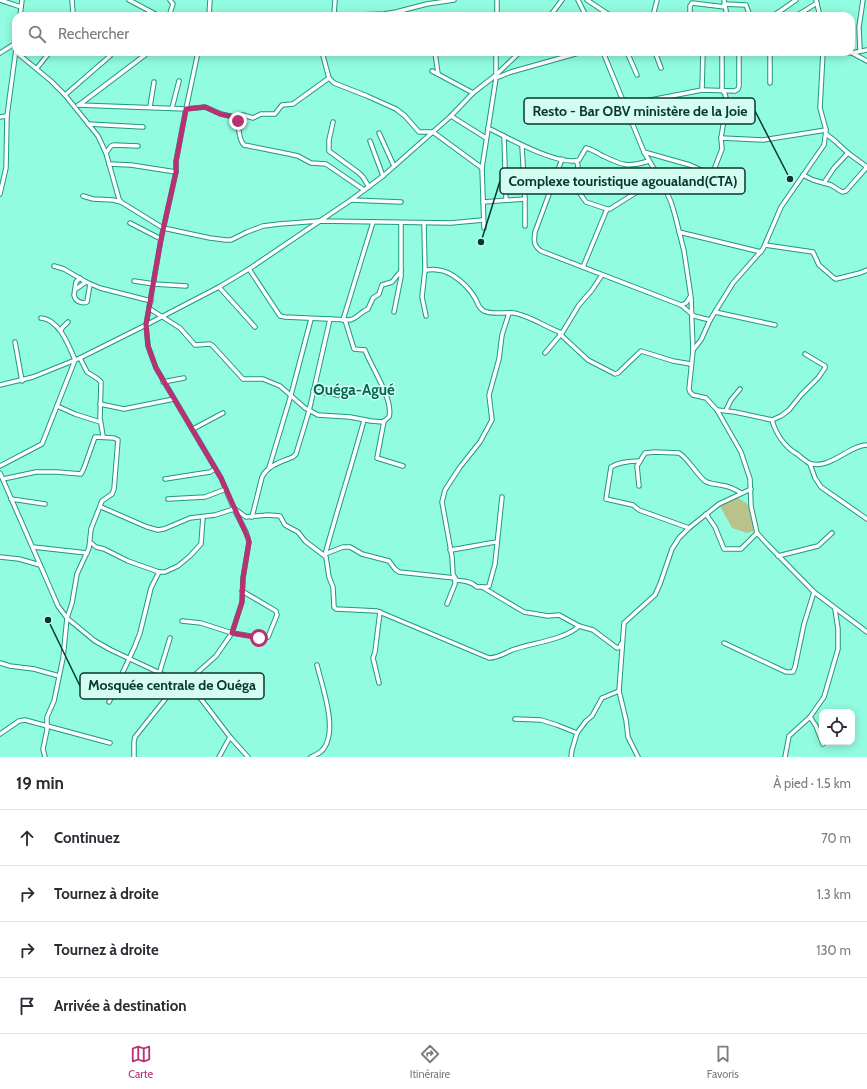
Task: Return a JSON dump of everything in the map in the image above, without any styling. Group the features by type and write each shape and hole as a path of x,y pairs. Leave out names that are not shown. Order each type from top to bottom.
{"street":[{"path":"0,0 21,7"},
{"path":"20,12 22,0"},
{"path":"72,0 72,12"},
{"path":"129,0 152,12"},
{"path":"170,0 173,4 170,12"},
{"path":"209,12 210,0"},
{"path":"333,12 335,0"},
{"path":"396,12 416,6 454,0"},
{"path":"497,0 497,12"},
{"path":"553,12 562,0"},
{"path":"578,0 584,12"},
{"path":"587,0 605,12"},
{"path":"654,12 657,0"},
{"path":"779,12 796,0"},
{"path":"860,51 859,27 864,0"},
{"path":"802,12 817,1 819,12"},
{"path":"690,12 690,6 692,3 746,4 749,12"},
{"path":"0,53 12,46"},
{"path":"855,52 867,50"},
{"path":"855,55 867,61"},
{"path":"0,194 6,168 7,116 15,56"},
{"path":"23,56 76,107 98,136 106,153 121,202"},
{"path":"37,68 47,56"},
{"path":"64,95 110,56"},
{"path":"76,107 143,56"},
{"path":"185,685 216,656 232,633 242,602 244,571 249,542 246,532 226,489 193,429 163,382 156,368 150,352 146,325 163,228 176,172 176,162 197,56"},
{"path":"323,56 330,78 337,86 368,96 396,109 405,116 419,132 433,132 482,168"},
{"path":"436,56 438,74"},
{"path":"484,228 482,168 496,76 496,56"},
{"path":"0,385 22,381 78,359 163,317 249,269 351,200 383,176 451,116 473,93 496,76 516,56"},
{"path":"496,76 568,56"},
{"path":"605,56 644,152 671,202 679,232 685,258 692,314 693,351 689,389 690,392 693,395 706,398 718,410 744,459 750,479 750,506 758,533 778,556 814,592 867,632"},
{"path":"629,56 637,75"},
{"path":"656,56 661,68"},
{"path":"702,90 703,56"},
{"path":"712,176 721,153 721,138 727,102 725,94 722,90 722,56"},
{"path":"625,105 702,90 735,91 738,89 739,56"},
{"path":"770,56 770,83"},
{"path":"693,351 701,340 710,320 733,283 766,245 778,214 823,148 826,130 820,108 823,56"},
{"path":"432,71 473,93"},
{"path":"76,107 150,107 186,109 205,107 220,114 234,117 243,114 253,118 260,114 275,114 282,105 293,104 330,78"},
{"path":"172,108 179,81"},
{"path":"150,107 154,82"},
{"path":"0,117 7,116"},
{"path":"451,116 486,138"},
{"path":"234,117 239,125 241,142 244,145 289,154 311,163 326,164 364,190"},
{"path":"333,122 329,140 329,151 359,173 369,186"},
{"path":"88,124 143,127"},
{"path":"488,128 522,146 545,155 562,159 579,160 586,148 619,164 635,165 649,161"},
{"path":"721,138 762,140 826,130"},
{"path":"379,133 394,166"},
{"path":"803,176 831,185 844,192 867,167 826,134"},
{"path":"504,136 506,200"},
{"path":"370,141 383,176"},
{"path":"106,153 110,146 114,145 138,146"},
{"path":"522,146 525,226"},
{"path":"644,152 690,165 732,184"},
{"path":"824,183 834,168 848,153"},
{"path":"562,159 535,232 534,241 536,246 541,250 602,275 681,305 692,314 710,320"},
{"path":"576,161 578,165 576,188 586,202 607,209 610,209 659,178"},
{"path":"109,164 131,165 176,172"},
{"path":"83,196 93,199 121,202 163,228 226,240 231,240 263,226 279,224 319,221 451,223 483,220"},
{"path":"483,202 525,199"},
{"path":"351,200 401,202"},
{"path":"583,267 607,209"},
{"path":"150,309 184,331 195,345 210,344 213,346 244,380 264,379 283,388 310,411 321,415 350,416 380,423 389,417 390,410 382,386 365,350 354,349 344,320 373,222"},
{"path":"130,223 161,239"},
{"path":"394,312 400,287 401,223"},
{"path":"424,223 425,270 422,297 426,316"},
{"path":"679,232 761,252"},
{"path":"766,245 813,252 819,265 834,278 860,274 867,270"},
{"path":"54,266 64,269 88,283 108,290 151,301"},
{"path":"249,269 280,316 285,318 344,320 357,318 362,312 368,309 373,298 379,294 382,285 392,282 401,271"},
{"path":"425,270 438,270 458,279 465,284 482,310 487,312 509,313 527,317 561,334 588,360 615,374 618,373 641,351 673,361 691,364"},
{"path":"545,353 561,334 579,305 602,275"},
{"path":"80,278 76,282 74,295 76,299 85,303 87,300 88,283"},
{"path":"134,281 186,286"},
{"path":"76,289 88,283"},
{"path":"219,287 255,327"},
{"path":"681,305 690,297"},
{"path":"715,312 775,326"},
{"path":"447,604 455,584 455,579 442,502 443,496 460,467 480,442 492,420 489,402 490,390 499,359 502,335 509,313"},
{"path":"41,318 49,320 61,331 87,372 101,382 100,422 103,436"},
{"path":"269,468 291,395 311,319"},
{"path":"252,517 262,477 265,472 269,468 293,457 296,454 310,411 313,391 330,319"},
{"path":"61,331 68,322"},
{"path":"15,342 22,381"},
{"path":"718,410 726,410 772,420 781,416 789,410 825,368 825,366 806,354"},
{"path":"0,466 42,444 78,359"},
{"path":"163,382 184,378"},
{"path":"726,410 731,400 740,389"},
{"path":"313,391 338,395"},
{"path":"100,404 124,410 174,399"},
{"path":"57,406 75,414 100,422"},
{"path":"193,429 223,413"},
{"path":"325,555 364,420"},
{"path":"772,420 774,428 787,447 810,464 827,462 858,447 867,445"},
{"path":"384,421 377,458 403,466"},
{"path":"3,479 36,472 81,474 94,438 97,436 103,436 116,438 118,440 114,489 112,494 102,501 101,507 91,529 87,553 77,574 72,603 67,618 62,658 53,706 47,717 43,749 45,757"},
{"path":"639,486 637,466 643,455 647,452 681,454 704,481 722,485 741,493"},
{"path":"640,461 628,461 611,467 606,500 633,504 639,510 689,528"},
{"path":"810,464 814,478 820,487 867,519"},
{"path":"165,479 210,472 215,469"},
{"path":"0,473 58,606 67,618 95,641 159,674 185,685 201,699 230,737 248,757"},
{"path":"168,499 205,497 226,489"},
{"path":"638,757 628,737 626,720 619,691 621,643 624,624 655,595 672,549 679,538 719,504 750,489"},
{"path":"325,555 342,547 350,547 362,554 389,561 399,572 455,579 474,583 477,587 489,586 495,564 502,497"},
{"path":"12,499 44,504"},
{"path":"101,507 155,530 164,529 190,518 215,515 234,508"},
{"path":"234,508 244,516 280,516 285,525 298,532 308,544 325,555 327,559 329,577 333,587 335,609 373,610 380,612 489,658 500,656 514,650 570,633 579,626"},
{"path":"706,514 715,527 724,549 741,549 758,533"},
{"path":"90,542 96,547 106,550 128,561 159,572 166,572 178,566 197,549 202,540 203,517"},
{"path":"778,556 818,546 832,533"},
{"path":"450,550 476,544 497,542"},
{"path":"33,547 87,553"},
{"path":"0,557 13,558 40,564"},
{"path":"109,702 130,659 140,633 151,588 159,572"},
{"path":"482,587 524,612 548,616 559,615 579,626 594,630 617,648 620,647 621,643"},
{"path":"182,621 201,623 232,633 267,638 271,634 277,615 276,611 242,591"},
{"path":"724,643 786,672 793,672 804,624 814,592"},
{"path":"785,757 789,736 810,717 824,698 838,649 838,629 835,609"},
{"path":"379,683 373,658 380,612"},
{"path":"159,674 170,638"},
{"path":"0,663 10,666 34,669 59,676"},
{"path":"311,757 320,753 324,748 329,728 329,718 317,665"},
{"path":"134,757 135,738 179,682"},
{"path":"571,757 577,733 592,716 602,698 619,691"},
{"path":"810,717 819,734"},
{"path":"515,719 541,720 577,733"},
{"path":"0,734 19,721 25,720 110,742"},
{"path":"219,757 230,737"}],"green space":[{"path":"737,497 749,505 754,531 747,533 732,528 720,506"}],"place":[{"name":"Resto - Bar OBV ministère de la Joie","path":"790,179"},
{"name":"Complexe touristique agoualand(CTA)","path":"481,242"},
{"name":"Mosquée centrale de Ouéga","path":"48,620"}],"district":[{"name":"Ouéga-Agué","path":"354,390"}],"route":[{"path":"238,121 234,117 220,114 201,106 186,109 176,162 176,172 163,228 146,325 148,346 152,361 221,478 246,532 249,542 242,586 242,602 232,633 259,638"}]}
